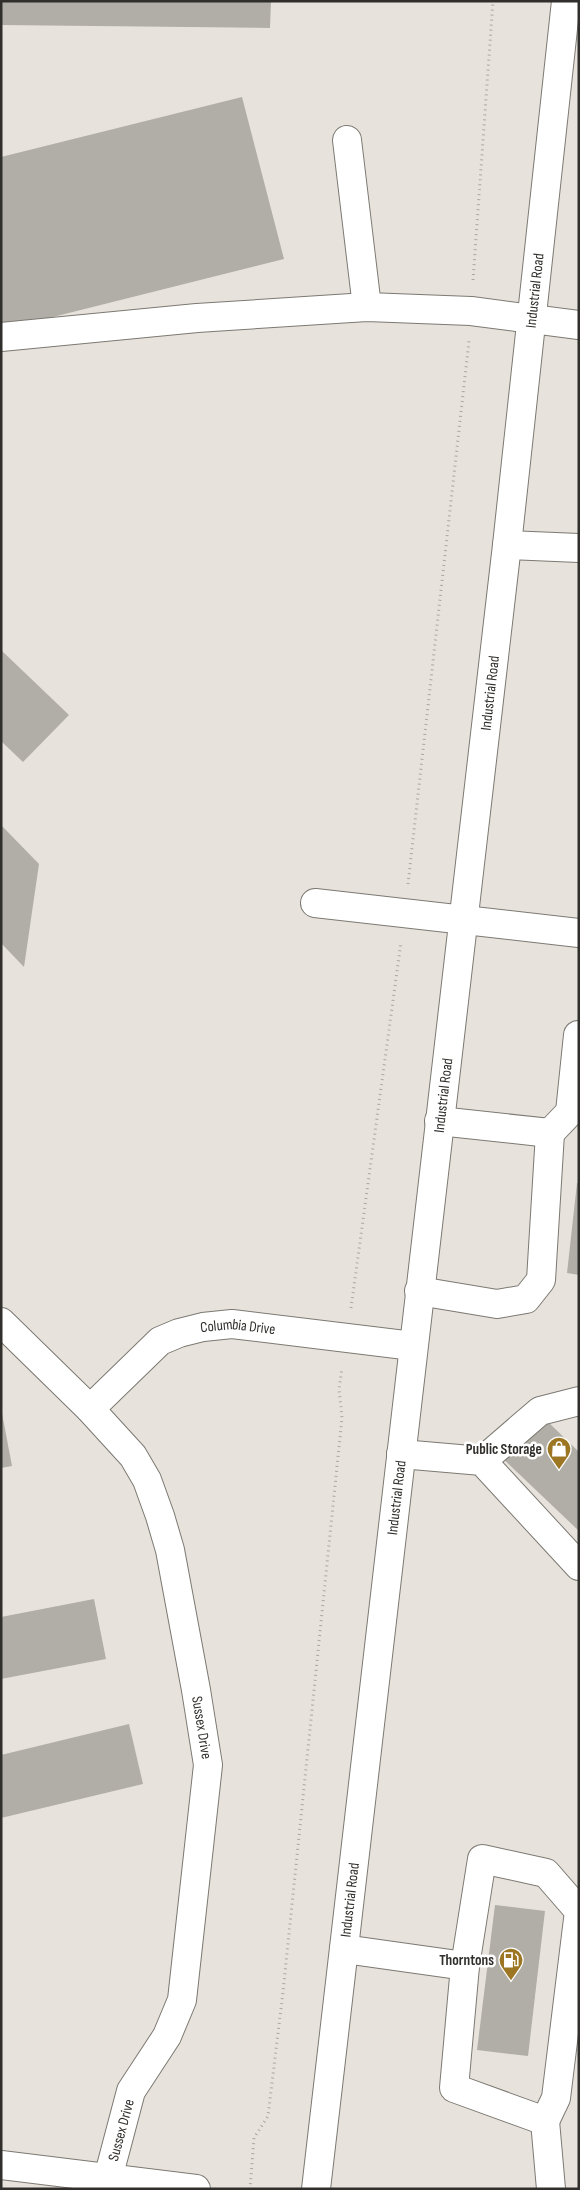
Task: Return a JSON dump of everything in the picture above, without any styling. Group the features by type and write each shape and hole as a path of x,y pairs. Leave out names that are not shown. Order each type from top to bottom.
{"main road":[{"name":"Industrial Road","path":"316,2189 462,919 507,545 566,1"},
{"path":"347,140 367,307"},
{"path":"1,337 198,318 367,307 471,310 531,320 579,325"},
{"path":"507,545 579,548"},
{"path":"315,903 579,933"},
{"path":"419,1291 497,1304 526,1299 541,1280 550,1133 570,1112 578,1035"},
{"path":"439,1121 550,1133"},
{"name":"Sussex Drive","path":"1,1322 90,1409 133,1456 147,1480 170,1550 195,1680 208,1765 182,2000 167,2036 131,2091 108,2178"},
{"name":"Columbia Drive","path":"90,1409 160,1341 179,1333 203,1327 232,1324 413,1346"},
{"path":"482,1461 540,1411 579,1401"},
{"path":"401,1454 482,1461 579,1566"},
{"path":"545,2121 454,2088 465,1966 482,1859 546,1873 579,1911 556,2098 545,2121 551,2189"},
{"path":"344,1949 465,1966"},
{"path":"1,2165 196,2189"}],"path":[{"path":"473,282 493,1"},
{"path":"410,865 468,360"},
{"path":"355,1286 396,975"},
{"path":"250,2189 254,2138 268,2116 284,1992 342,1418 339,1389"}],"building":[{"path":"1,1 271,1 270,28 1,25"},
{"path":"242,97 284,259 1,330 1,157"},
{"path":"1,650 69,715 23,762 1,741"},
{"path":"1,825 39,864 24,967 1,943"},
{"path":"577,1183 579,1183 579,1275 567,1273"},
{"path":"1,1408 12,1466 1,1468"},
{"path":"544,1418 579,1452 579,1531 499,1455"},
{"path":"94,1599 106,1659 1,1679 1,1617"},
{"path":"129,1724 143,1784 1,1818 1,1755"},
{"name":"Thorntons","path":"495,1905 545,1911 528,2056 477,2050"}],"place":[{"name":"Public Storage","path":"559,1470"},
{"name":"Thorntons","path":"511,1981"}]}
